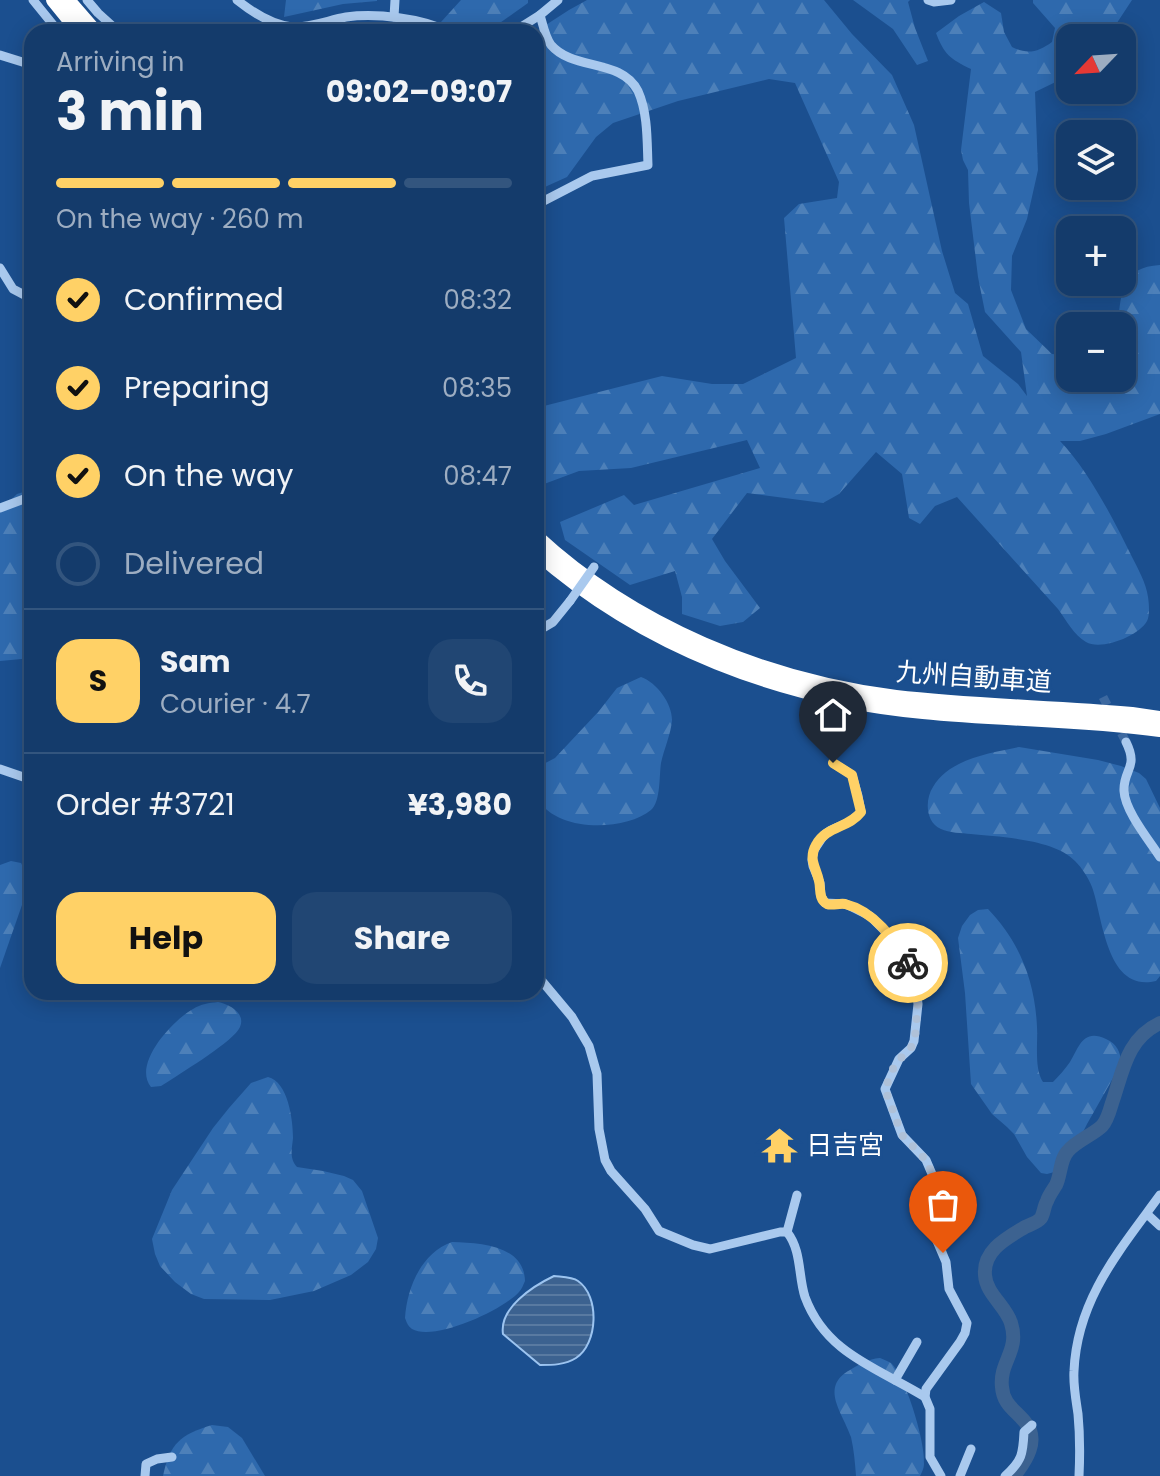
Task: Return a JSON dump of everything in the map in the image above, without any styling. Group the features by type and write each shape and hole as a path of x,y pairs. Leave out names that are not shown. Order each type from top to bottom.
{"highway":[{"path":"53,0 72,24"},
{"path":"68,0 89,24"},
{"name":"九州自動車道","path":"544,543 574,568 672,629 758,665 821,683 893,696 1118,712 1160,718"},
{"name":"九州自動車道","path":"544,559 591,595 666,640 750,676 791,689 922,712 1160,730"}],"street":[{"path":"33,0 52,24"},
{"path":"87,0 110,24"},
{"path":"237,0 282,24"},
{"path":"394,17 395,0"},
{"path":"526,24 558,0"},
{"path":"928,0 951,0"},
{"path":"540,15 542,24"},
{"path":"309,24 350,16 394,17 431,24"},
{"path":"544,30 551,44 564,55 628,77 637,88 647,134 648,165 592,176 544,201"},
{"path":"0,55 24,62"},
{"path":"0,268 13,289 24,295"},
{"path":"0,508 24,499"},
{"path":"544,627 553,622 594,567"},
{"path":"1126,742 1132,753 1124,793 1128,807 1160,857"},
{"path":"833,763 852,775 861,812 856,818 824,835 814,850 812,860 821,896 829,905 846,904 870,916 901,953 915,980 918,1004 914,1041 895,1064 885,1089 902,1135 926,1160 935,1181 939,1202 934,1234 946,1262 949,1289 966,1319 965,1333 926,1389 925,1397 930,1409 930,1457 941,1476"},
{"path":"0,769 24,777"},
{"path":"544,984 572,1017 589,1046 597,1074 599,1129 605,1160 659,1231 710,1249 787,1232"},
{"path":"787,1232 797,1195"},
{"path":"1079,1476 1080,1450 1073,1375 1074,1354 1081,1327 1092,1294 1160,1195"},
{"path":"1147,1214 1160,1226"},
{"path":"787,1232 800,1264 804,1295 817,1322 847,1354 925,1397"},
{"path":"895,1380 917,1342"},
{"path":"1005,1476 1021,1460 1028,1428"},
{"path":"960,1476 971,1449"},
{"path":"145,1476 146,1464 172,1457"}],"green space":[{"path":"286,0 377,1 343,4 284,17"},
{"path":"461,0 528,0 498,24 441,22"},
{"path":"587,0 824,0 892,75 914,125 942,251 955,293 968,304 983,356 1018,384 1027,396 1021,352 985,312 978,277 968,170 961,150 971,69 949,55 936,33 984,2 1001,13 1004,32 1012,47 1033,51 1052,42 1055,28 1033,0 1132,0 1116,24 1056,24 1056,82 1035,92 1038,170 1027,219 1012,256 1011,290 1026,329 1056,354 1056,392 1136,392 1136,312 1119,312 1120,302 1122,296 1136,296 1136,272 1160,265 1160,414 1106,434 1080,441 1060,441 1100,496 1142,576 1149,609 1143,627 1128,637 1110,643 1086,642 957,497 935,506 920,524 909,518 902,474 876,452 839,494 823,503 747,493 712,539 760,608 743,622 720,626 682,614 682,597 675,571 630,585 565,540 560,522 624,495 634,505 760,468 747,440 631,468 579,471 544,484 544,406 662,376 712,384 743,384 796,358 784,218 799,204 837,198 839,182 795,83 769,79 678,101 613,123 596,137 567,177 544,187 544,26"},
{"path":"853,0 910,0 915,28 928,61 917,65 893,29"},
{"path":"24,492 24,659 0,661 0,510 17,494"},
{"path":"641,677 653,684 669,707 672,720 654,806 639,817 608,825 575,823 559,818 544,806 544,764 555,758 617,688"},
{"path":"1019,747 1098,760 1139,773 1146,779 1160,808 1160,976 1156,981 1139,982 1126,976 1117,964 1109,950 1090,883 1080,867 1066,854 1026,840 948,831 936,826 929,816 930,792 949,770 971,759"},
{"path":"11,861 21,863 24,869 24,899 0,968 0,865"},
{"path":"988,909 1009,935 1029,979 1036,1010 1037,1063 1043,1082 1053,1082 1087,1037 1098,1036 1110,1041 1120,1056 1121,1064 1066,1166 1047,1174 1041,1173 1027,1157 1014,1134 992,1114 971,1084 958,938 970,915"},
{"path":"218,1002 239,1013 241,1022 236,1033 169,1081 151,1087 147,1067 166,1032 193,1009"},
{"path":"268,1077 280,1086 288,1102 294,1164 353,1180 362,1191 378,1238 376,1249 368,1262 351,1275 314,1291 270,1300 204,1299 175,1282 160,1266 152,1239 172,1190 213,1128 251,1083"},
{"path":"452,1242 487,1245 509,1253 523,1269 525,1281 511,1299 468,1322 436,1331 412,1329 405,1318 409,1295 418,1273 432,1254"},
{"path":"880,1358 891,1363 897,1371 914,1411 924,1454 920,1476 856,1476 851,1437 836,1401 836,1384 854,1368"},
{"path":"212,1425 228,1427 242,1438 265,1476 163,1476 169,1456 178,1442"}],"shaded area":[{"path":"554,1276 576,1280 585,1288 594,1320 589,1342 576,1358 554,1365 540,1365 503,1334 503,1324 519,1299"}],"waterway":[{"path":"1014,1476 1030,1450 1031,1436 1025,1422 1003,1393 1003,1370 1013,1333 1008,1317 986,1282 985,1266 992,1252 1004,1240 1041,1218 1058,1181 1065,1154 1104,1124 1127,1057 1140,1038 1160,1023"}],"tunnel":[{"path":"1103,697 1126,742"}],"way so far":[{"path":"908,963 917,990 915,1037 911,1048 895,1064 885,1089 902,1135 926,1160 935,1181 939,1202 933,1227 943,1253"}],"place":[{"name":"日吉宮","path":"780,1145"}],"route":[{"path":"833,763 852,775 861,812 856,818 824,835 816,845 812,860 821,896 829,905 841,903 865,912 894,942 908,963"}]}
